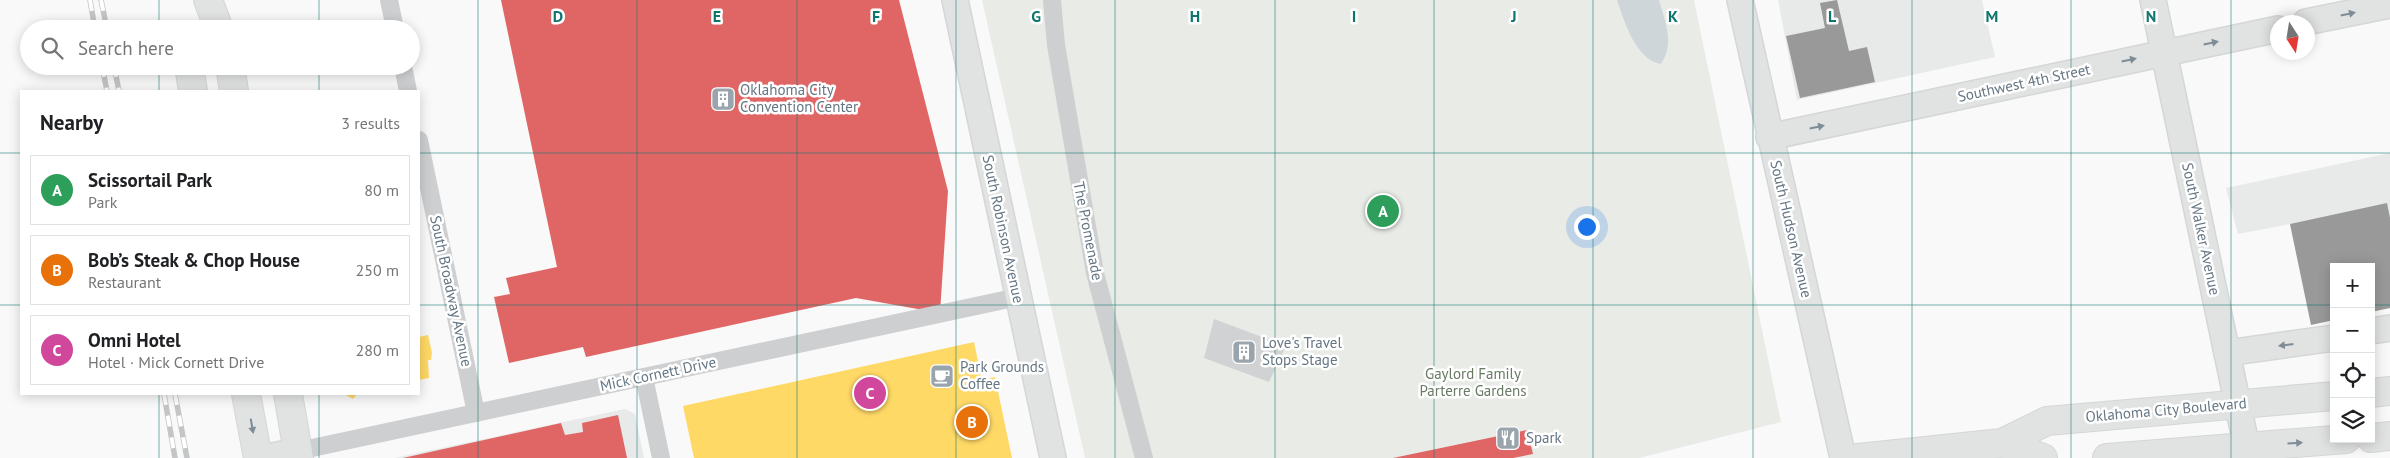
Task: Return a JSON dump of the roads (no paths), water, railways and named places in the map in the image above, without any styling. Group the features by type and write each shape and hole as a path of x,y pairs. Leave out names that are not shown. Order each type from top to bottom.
{"main road":[{"path":"199,20 206,0"},
{"path":"206,0 215,20"},
{"name":"South Robinson Avenue","path":"955,0 1053,458"},
{"name":"South Hudson Avenue","path":"1740,0 1843,458"},
{"name":"South Walker Avenue","path":"2153,0 2248,452"},
{"path":"2315,20 2390,5"},
{"name":"Southwest 4th Street","path":"1770,137 2270,31"},
{"path":"190,75 193,90"},
{"path":"231,75 234,90"},
{"path":"2375,330 2390,328"},
{"path":"2227,353 2330,339"},
{"path":"2375,393 2390,391"},
{"path":"246,395 260,458 298,454 288,395"},
{"name":"Oklahoma City Boulevard","path":"1858,458 2002,443 2047,421 2330,396"},
{"path":"2375,438 2390,436"},
{"path":"2107,458 2248,452 2330,441"},
{"name":"Oklahoma City Boulevard","path":"2002,443 2042,458"}],"street":[{"path":"389,0 393,20"},
{"name":"The Promenade","path":"1052,0 1058,54 1095,273 1144,458"},
{"path":"405,75 408,90"},
{"name":"South Broadway Avenue","path":"420,145 476,413"},
{"name":"Mick Cornett Drive","path":"298,454 476,413 1018,297"},
{"path":"644,377 661,458"}],"railway":[{"path":"90,0 93,20"},
{"path":"101,0 105,20"},
{"path":"104,75 107,90"},
{"path":"116,75 119,90"},
{"path":"164,395 175,458"},
{"path":"175,395 187,458"}],"place":[{"name":"Oklahoma City Convention Center","path":"723,99"},
{"name":"Scissortail Park","path":"1383,211"},
{"name":"Love's Travel Stops Stage","path":"1244,352"},
{"name":"Park Grounds Coffee","path":"942,376"},
{"name":"Omni Hotel","path":"870,393"},
{"name":"Bob’s Steak & Chop House","path":"972,422"},
{"name":"Spark","path":"1508,438"}],"park label":[{"name":"Gaylord Family Parterre Gardens","path":"1473,382"}]}
